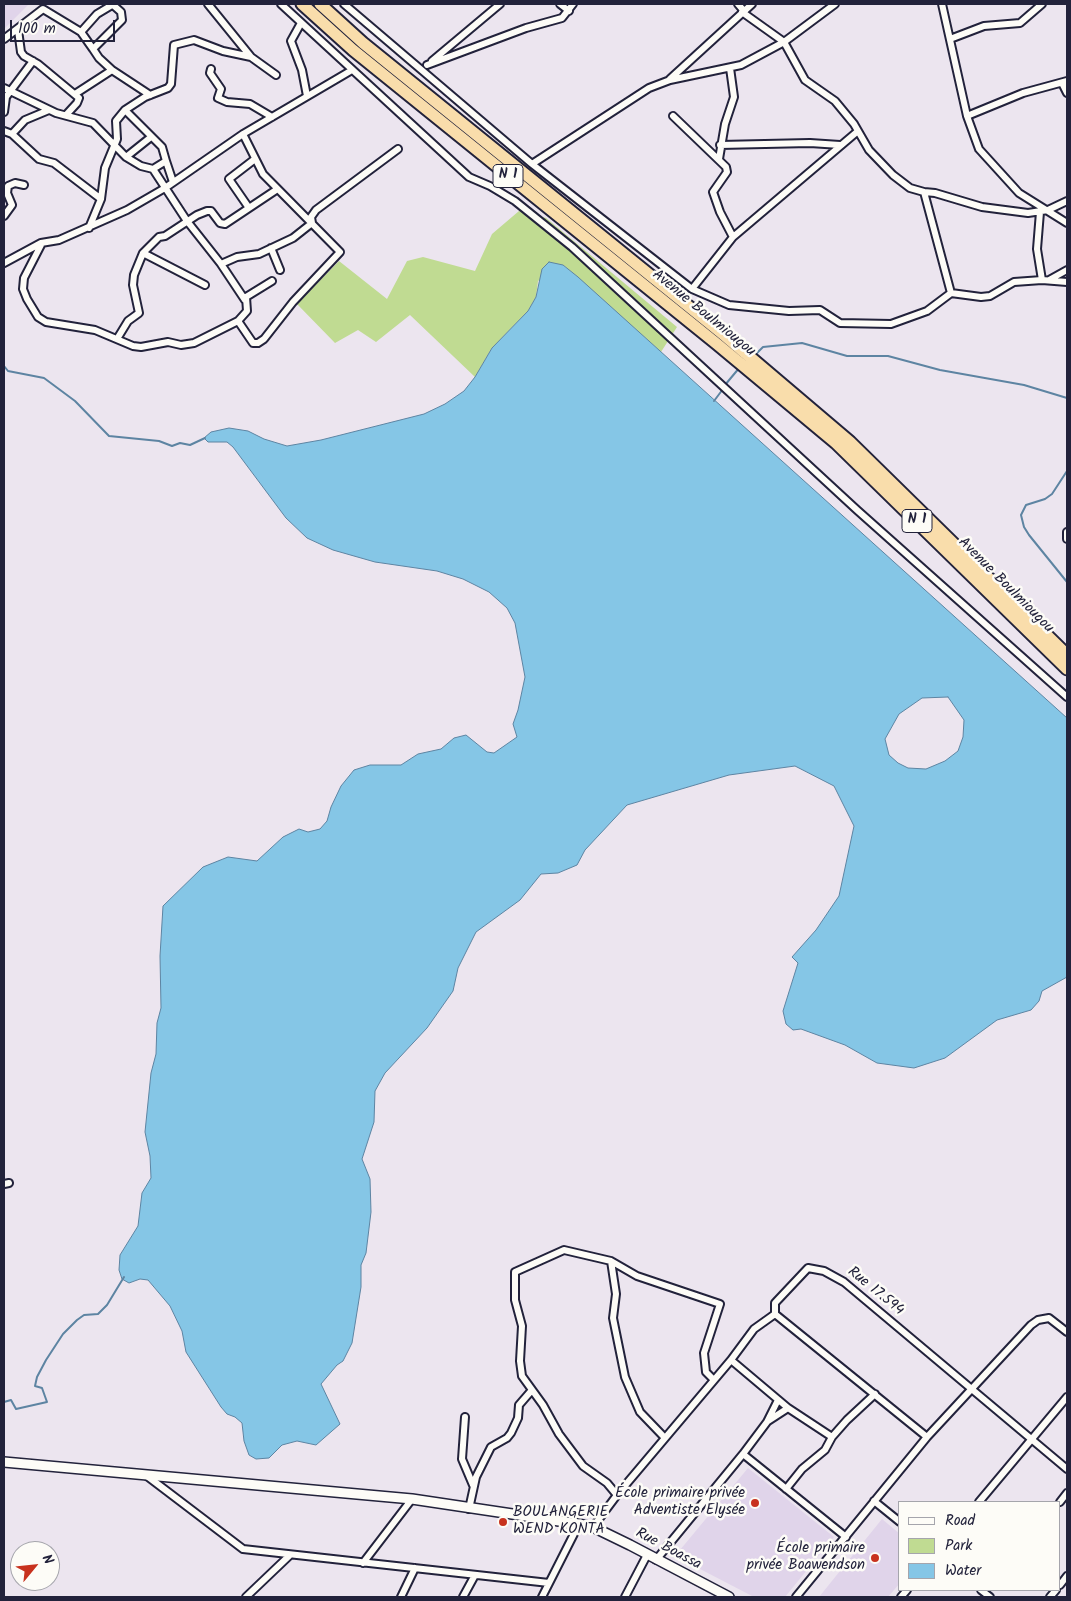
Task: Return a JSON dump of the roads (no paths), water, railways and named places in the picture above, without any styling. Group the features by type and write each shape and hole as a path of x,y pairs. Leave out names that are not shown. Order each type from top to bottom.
{"highway":[{"name":"Avenue Boulmiougou","path":"302,4 530,194 720,340"},
{"name":"Avenue Boulmiougou","path":"323,5 363,44 893,482 1067,655"},
{"name":"Avenue Boulmiougou","path":"764,376 865,471 1067,669"}],"street":[{"path":"81,32 97,14 112,4 120,12 122,20 93,49"},
{"path":"208,4 251,57 276,75"},
{"path":"281,4 469,177 515,201 572,247 857,510 1067,697"},
{"path":"344,4 424,68 532,164 692,289 729,305 789,311 820,310 835,321 851,325 898,323 927,311 951,293 986,296 1014,282 1045,280 1067,282"},
{"path":"424,68 500,4"},
{"path":"560,4 569,11"},
{"path":"424,68 526,28 553,22 562,18 573,4"},
{"path":"738,4 743,11 784,42 805,80 835,101 858,131 869,150 893,175 910,188 996,210 1040,212 1067,201"},
{"path":"670,80 752,4"},
{"path":"532,164 635,96 670,80 701,72 730,68 752,60 784,42 835,4"},
{"path":"942,4 967,116 979,149 1009,184 1031,201 1048,210 1067,224"},
{"path":"950,39 986,26 1020,23 1042,4"},
{"path":"307,96 302,70 290,41 323,5"},
{"path":"4,39 43,9 81,32 99,58 112,70 150,95"},
{"path":"18,30 21,52 75,94 79,101 66,115"},
{"path":"89,228 102,199 105,168 117,136 116,121 125,110 150,95 168,88 170,84 173,47 177,44 194,40 223,52 251,57"},
{"path":"4,112 7,89 33,61"},
{"path":"719,159 720,145 734,97 730,68"},
{"path":"75,94 112,70"},
{"path":"211,70 210,73 221,90 218,98 227,102 250,104 272,117"},
{"path":"4,263 41,244 59,240 127,210 164,188 243,134 352,70"},
{"path":"967,116 1023,93 1064,82 1067,93"},
{"path":"7,89 49,110 93,123 126,157 141,166 153,169 166,161"},
{"path":"12,134 25,120 49,110"},
{"path":"125,110 164,150 173,182"},
{"path":"673,116 719,159 727,170 713,192 720,212 733,237"},
{"path":"4,131 12,134 39,159 50,161 102,199"},
{"path":"692,289 733,237 858,131"},
{"path":"238,321 253,342 258,344 264,340 293,302 340,252 276,190 263,174 243,134"},
{"path":"126,157 152,137"},
{"path":"720,145 810,142 840,145"},
{"path":"312,223 311,217 316,210 398,149"},
{"path":"249,208 229,179 255,159"},
{"path":"41,244 24,278 23,289 33,311 46,322 95,330 141,347 168,342 188,345 238,321 247,311 245,300 221,264 187,221 153,169"},
{"path":"4,216 12,205 7,193 8,186 14,183 24,185"},
{"path":"117,339 128,321 139,313 133,285 134,275 143,253 152,242 207,210 211,211 220,223 225,224 276,190"},
{"path":"924,192 951,293"},
{"path":"1040,212 1037,249 1045,280"},
{"path":"221,264 237,257 259,254 293,238 312,223"},
{"path":"271,248 280,270"},
{"path":"143,253 205,285"},
{"path":"1045,280 1067,270"},
{"path":"245,300 272,281"},
{"path":"1067,532 1067,539"},
{"path":"617,1495 607,1483 583,1466 559,1434 521,1370 521,1319 515,1300 515,1272 564,1250 611,1260 637,1276 720,1304 704,1353 706,1372 714,1380"},
{"path":"611,1260 616,1294 612,1318 625,1377 640,1412 665,1438"},
{"name":"Rue 17.594","path":"775,1314 775,1303 804,1270 811,1268 824,1271 844,1282 1067,1469"},
{"path":"593,1527 617,1495 731,1360 754,1329 775,1314 927,1437"},
{"path":"796,1597 927,1437 1031,1325 1038,1320 1049,1318 1067,1332"},
{"path":"731,1360 788,1408 832,1437"},
{"path":"469,1508 473,1484 491,1447 507,1438 511,1433 518,1418 519,1405 532,1390"},
{"path":"786,1489 802,1469 825,1450 832,1437 875,1394"},
{"path":"979,1501 1067,1397"},
{"path":"656,1560 743,1454 767,1422 778,1400"},
{"path":"767,1422 788,1408"},
{"path":"465,1417 462,1459 473,1484"},
{"path":"743,1454 846,1537"},
{"name":"Rue Boassa","path":"4,1462 412,1499 579,1524 593,1527 729,1597"},
{"path":"147,1475 242,1549 549,1583"},
{"path":"363,1563 412,1499"},
{"path":"874,1501 898,1520"},
{"path":"542,1597 579,1524"},
{"path":"246,1597 290,1555"},
{"path":"625,1597 647,1555"},
{"path":"401,1597 415,1568"},
{"path":"463,1597 475,1575"}],"water":[{"path":"549,262 563,265 578,277 1067,718 1067,977 1042,991 1039,1001 1031,1010 997,1020 945,1058 914,1068 877,1063 845,1045 801,1029 793,1030 786,1024 783,1011 798,963 792,957 816,930 839,896 854,826 834,786 795,766 729,775 627,805 585,850 577,865 558,873 541,874 520,900 476,932 458,968 453,991 427,1028 385,1073 375,1091 374,1122 362,1159 370,1179 371,1212 366,1253 361,1265 361,1287 352,1343 343,1361 337,1365 321,1384 340,1424 316,1445 297,1441 282,1445 269,1458 256,1459 249,1455 244,1441 242,1423 235,1417 227,1414 221,1407 186,1352 182,1331 170,1306 148,1280 140,1279 129,1283 122,1279 119,1270 120,1255 138,1226 142,1193 151,1178 150,1156 145,1132 151,1073 156,1054 157,1023 161,1008 160,956 163,906 203,867 228,857 257,861 283,837 299,829 308,832 320,829 327,821 341,786 354,770 370,765 401,765 418,754 441,749 454,738 466,735 487,752 494,753 517,737 513,724 525,677 515,623 507,608 489,592 463,579 437,571 375,562 333,550 307,538 286,518 233,447 227,442 208,442 204,438 211,432 229,428 248,431 264,439 287,446 321,440 424,414 445,404 464,391 475,377 492,348 528,311 536,297 542,269","holes":["948,697 964,720 963,737 958,751 945,761 926,769 908,768 898,763 889,755 885,739 899,714 922,698"]}],"waterway":[{"path":"755,355 763,347 802,343 847,356 888,356 940,370 1024,385 1067,398"},
{"path":"4,366 8,371 44,378 75,401 109,436 159,441 172,446 180,443 190,445 205,438"},
{"path":"725,385 740,367"},
{"path":"714,401 723,389"},
{"path":"1067,471 1052,494 1045,499 1026,505 1021,515 1024,527 1029,535 1067,582"},
{"path":"4,1402 11,1400 16,1409 47,1402 42,1388 35,1386 37,1377 46,1360 63,1334 77,1320 84,1315 98,1314 107,1305 124,1277"}],"place":[{"name":"École primaire privée Adventiste Elysée","path":"755,1503"},
{"name":"BOULANGERIE WEND KONTA","path":"503,1522"},
{"name":"École primaire privée Boawendson","path":"875,1558"}]}
